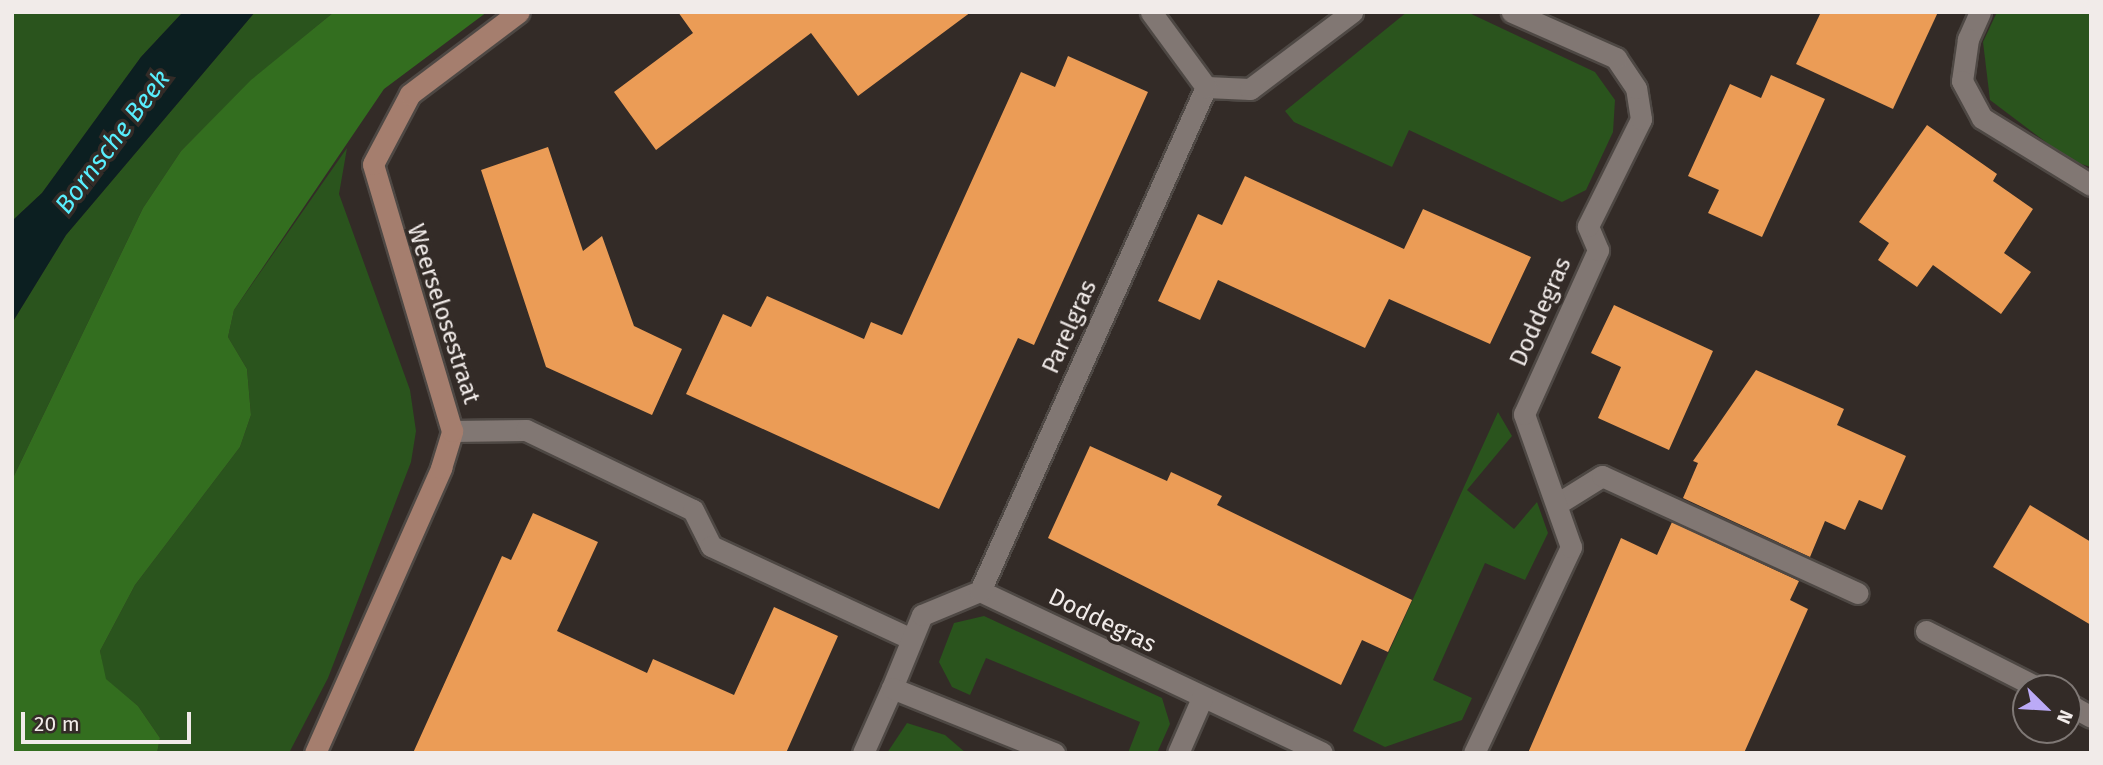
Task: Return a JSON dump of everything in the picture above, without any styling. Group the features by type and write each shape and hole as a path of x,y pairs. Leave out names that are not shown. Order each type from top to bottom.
{"street":[{"name":"Weerselosestraat","path":"315,753 442,468 452,431 373,164 410,94 519,12"},
{"path":"1152,12 1206,87 1250,89 1352,12"},
{"name":"Doddegras","path":"1474,753 1571,547 1524,414 1598,250 1588,226 1641,119 1636,88 1616,58 1511,12"},
{"path":"1980,12 1968,39 1962,81 1982,118 2091,185"},
{"name":"Parelgras","path":"980,591 1206,87"},
{"path":"452,431 526,430 693,510 711,546 911,639"},
{"path":"1557,504 1602,476 1857,593"},
{"path":"863,753 922,615 980,591"},
{"name":"Doddegras","path":"980,591 1322,753"},
{"path":"1926,631 2012,674"},
{"path":"892,688 1054,753"},
{"path":"1178,753 1202,698"}],"green space":[{"path":"12,12 183,12 141,57 42,193 12,221"},
{"path":"255,12 334,12 252,80 181,151 143,208 12,480 12,323 66,235"},
{"path":"334,12 487,12 384,89 234,310 228,337 247,369 251,415 240,447 135,585 100,651 106,679 138,706 160,738 157,753 12,753 12,480 143,208 181,151 251,80"},
{"path":"1407,12 1467,12 1595,72 1615,100 1613,132 1586,190 1562,202 1409,130 1392,167 1294,122 1285,111"},
{"path":"1997,12 2091,12 2091,167 2071,161 1990,100 1983,42"},
{"path":"347,148 339,194 410,390 416,431 411,462 328,678 289,753 157,753 160,738 138,706 105,679 100,651 135,585 240,447 251,415 247,369 228,337 234,310"},
{"path":"1498,412 1512,436 1467,490 1514,529 1537,502 1548,533 1525,580 1485,563 1433,680 1472,698 1462,720 1385,747 1353,731"},
{"path":"984,616 1162,698 1170,724 1157,753 1128,753 1140,722 986,658 970,695 952,687 939,662 954,623"},
{"path":"907,723 945,735 966,753 887,753"}],"water":[{"name":"Bornsche Beek","path":"183,12 255,12 66,235 12,323 12,221 42,193 141,57"}],"building":[{"path":"678,12 971,12 858,96 811,33 656,150 614,92 693,33"},
{"path":"1821,12 1938,12 1893,109 1796,64"},
{"path":"1068,56 1148,92 1034,345 1018,338 939,509 686,394 723,314 751,327 767,296 864,339 871,322 902,335 1021,72 1055,87"},
{"path":"1771,75 1825,99 1762,237 1708,213 1719,190 1688,176 1730,84 1761,98"},
{"path":"1927,125 1997,174 1993,181 2033,209 2004,253 2031,272 2001,314 1933,265 1917,287 1878,260 1889,243 1859,222"},
{"path":"548,147 583,251 602,236 634,326 682,349 652,415 546,367 481,170"},
{"path":"1245,176 1404,249 1423,209 1531,257 1490,344 1389,299 1365,348 1218,280 1200,320 1158,301 1198,214 1222,225"},
{"path":"1614,305 1713,351 1669,450 1598,418 1621,367 1591,353"},
{"path":"1756,370 1844,409 1837,425 1906,456 1882,510 1859,500 1845,530 1825,521 1810,557 1683,498 1698,463 1693,461"},
{"path":"1090,446 1167,481 1171,472 1222,496 1217,505 1412,600 1388,652 1362,640 1341,685 1048,538"},
{"path":"2030,505 2091,542 2091,625 1993,567"},
{"path":"533,513 598,542 557,631 647,673 653,659 734,695 774,607 838,636 786,753 413,753 502,556 511,560"},
{"path":"1672,522 1799,581 1790,600 1808,609 1744,753 1528,753 1621,538 1657,555"}]}
